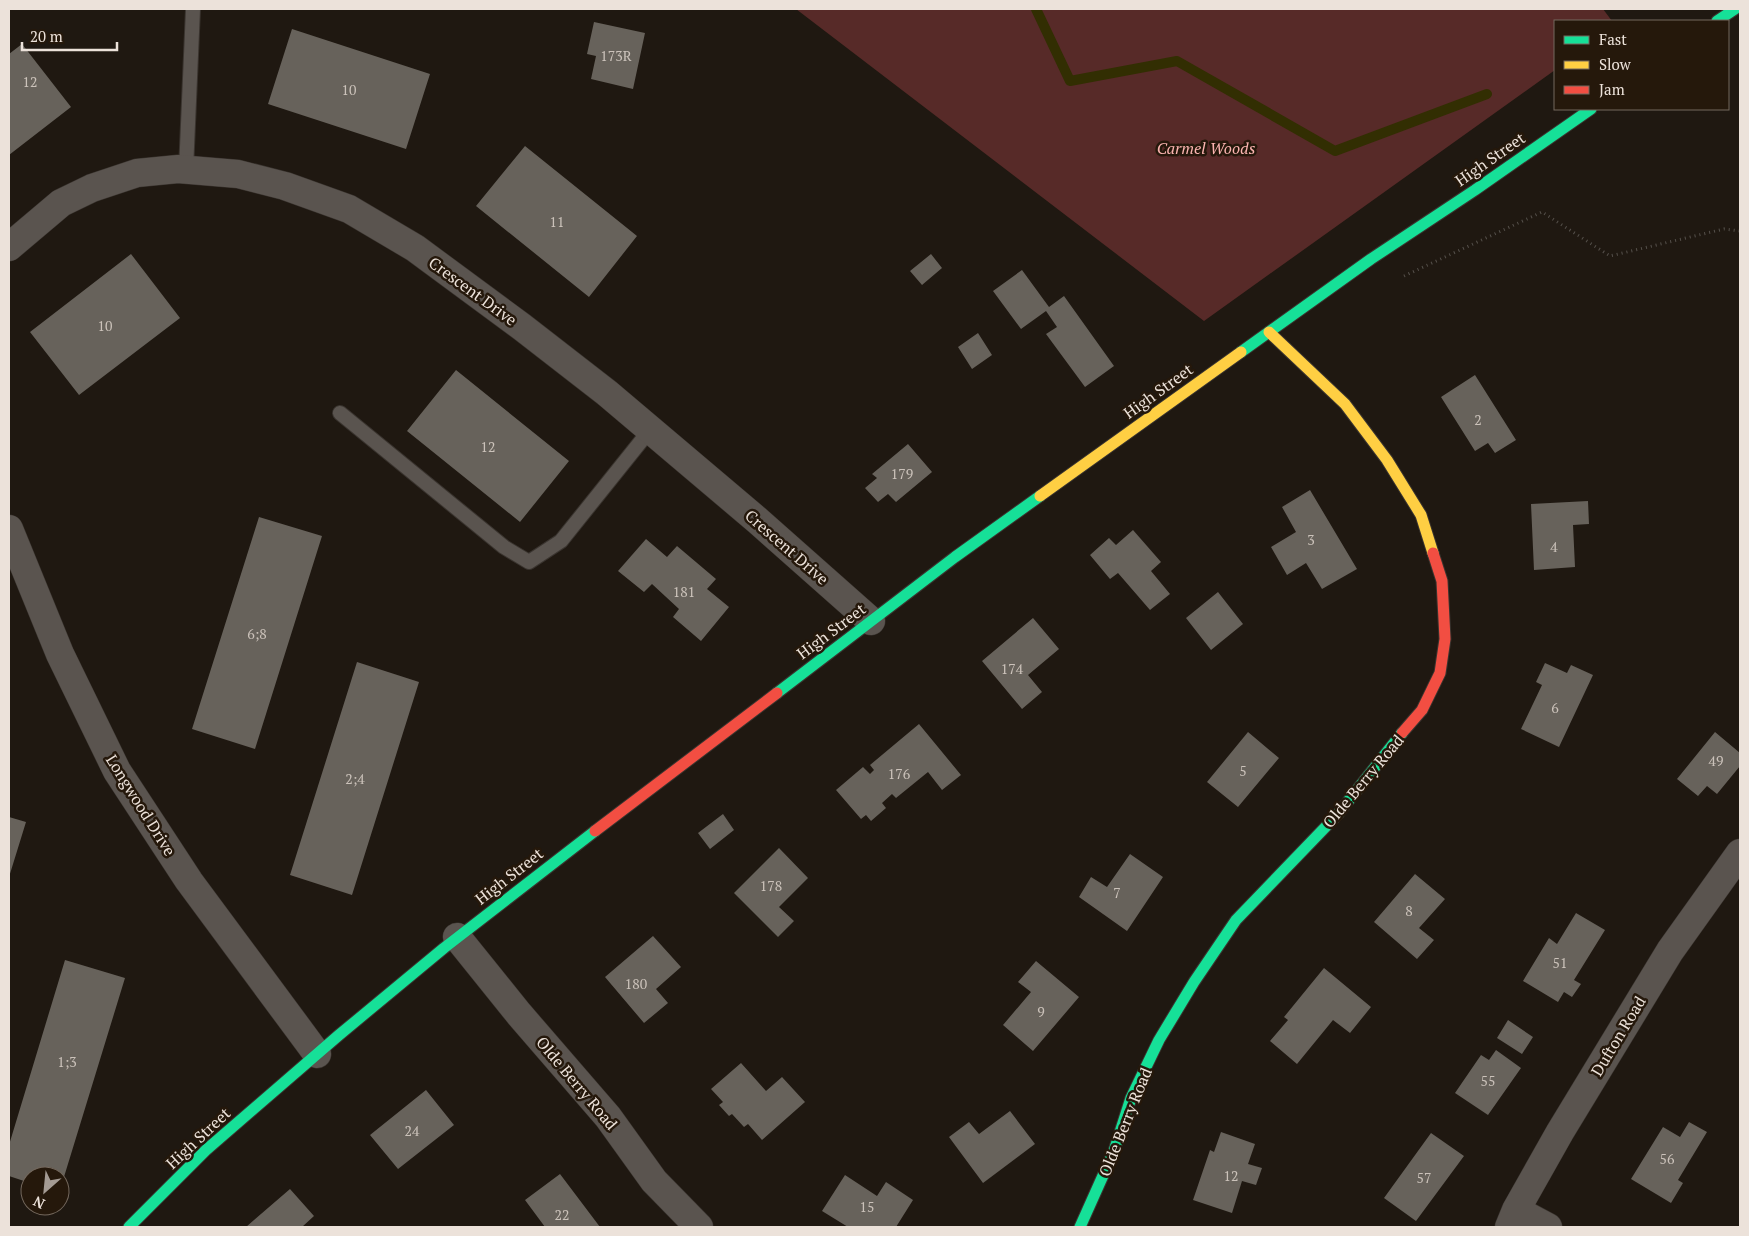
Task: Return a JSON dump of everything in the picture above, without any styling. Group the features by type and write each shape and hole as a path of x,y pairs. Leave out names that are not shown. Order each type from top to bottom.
{"main road":[{"path":"1718,20 1735,9"},
{"name":"High Street","path":"129,1227 206,1150 457,937 963,551 1371,259 1475,190 1589,110"},
{"name":"Olde Berry Road","path":"1080,1227 1114,1151 1131,1098 1159,1040 1194,982 1236,920 1338,814 1378,762 1422,710 1440,673 1445,639 1442,581 1421,515 1387,460 1345,404 1269,332"}],"street":[{"name":"Crescent Drive","path":"9,247 61,204 92,188 137,173 186,170 238,174 285,186 349,209 415,248 607,392 757,520 871,621"},
{"name":"Longwood Drive","path":"9,529 60,654 117,771 190,882 317,1054"},
{"name":"Dufton Road","path":"1513,1219 1579,1100 1670,951 1740,853"},
{"name":"Olde Berry Road","path":"457,937 519,1014 608,1117 654,1181 698,1227"},
{"path":"1513,1219 1548,1227"}],"lane":[{"path":"186,170 193,9"},
{"path":"340,413 504,547 529,562 561,541 650,430"}],"path":[{"path":"1403,277 1542,212 1610,256 1724,229 1740,231"}],"green space":[{"name":"Carmel Woods","path":"796,9 1603,9 1611,20 1554,20 1554,71 1204,321"}],"building":[{"path":"594,22 645,33 633,89 591,79 596,56 587,54"},
{"path":"292,29 430,74 406,149 268,104"},
{"path":"22,44 71,107 9,155 9,54"},
{"path":"525,146 637,236 589,297 476,206"},
{"path":"131,254 180,318 79,395 30,332"},
{"path":"931,254 942,268 922,285 910,271"},
{"path":"1022,270 1049,307 1064,296 1114,366 1085,387 1046,334 1057,327 1046,311 1021,329 993,291"},
{"path":"978,333 992,355 972,369 958,347"},
{"path":"456,370 569,461 520,522 407,431"},
{"path":"1475,375 1516,440 1495,453 1488,443 1475,451 1441,397"},
{"path":"908,444 932,472 896,502 888,494 878,502 865,488 877,478 872,474"},
{"path":"1310,490 1357,569 1322,589 1306,563 1287,575 1271,547 1296,532 1282,507"},
{"path":"1588,501 1589,524 1573,525 1575,567 1534,570 1531,504"},
{"path":"259,517 322,536 255,749 192,729"},
{"path":"1133,530 1161,562 1151,571 1170,594 1150,610 1118,573 1110,579 1090,555 1109,538 1116,545"},
{"path":"646,539 667,557 677,546 716,579 707,589 729,607 701,641 673,617 679,609 652,584 644,592 618,571"},
{"path":"1218,592 1243,624 1211,650 1186,618"},
{"path":"1033,618 1059,649 1028,675 1042,692 1022,709 982,661"},
{"path":"357,662 419,682 352,895 290,875"},
{"path":"1545,663 1567,673 1571,665 1593,675 1559,747 1521,729 1542,685 1536,682"},
{"path":"919,724 961,775 942,790 928,772 896,798 892,794 882,803 886,808 871,821 866,815 861,819 836,790 863,767 870,774 874,770 870,765"},
{"path":"1248,732 1279,758 1238,807 1207,782"},
{"path":"1715,732 1740,753 1740,766 1717,794 1707,786 1698,796 1677,779"},
{"path":"723,814 734,830 710,849 698,833"},
{"path":"9,817 26,822 9,877"},
{"path":"779,848 808,878 779,907 794,921 778,937 734,893"},
{"path":"1130,854 1163,877 1127,931 1079,897 1091,877 1107,887"},
{"path":"1415,874 1445,899 1419,928 1434,940 1417,959 1374,922"},
{"path":"1576,913 1605,930 1574,980 1581,984 1572,997 1564,992 1558,1002 1523,981 1549,938 1557,944"},
{"path":"653,936 681,967 656,989 668,1003 644,1023 605,977"},
{"path":"65,960 125,978 67,1166 20,1166 20,1180 9,1176 9,1145"},
{"path":"1036,961 1079,997 1033,1051 1003,1025 1031,992 1018,982"},
{"path":"1324,968 1371,1007 1350,1033 1333,1020 1297,1064 1270,1041 1288,1020 1284,1017"},
{"path":"1508,1020 1533,1037 1522,1054 1497,1038"},
{"path":"1496,1050 1521,1068 1488,1115 1455,1093 1481,1055 1489,1060"},
{"path":"741,1063 766,1091 782,1077 805,1102 762,1140 748,1124 744,1127 732,1114 729,1116 719,1105 723,1102 711,1089"},
{"path":"426,1090 454,1125 398,1169 370,1135"},
{"path":"1010,1111 1035,1144 983,1183 949,1137 969,1122 979,1134"},
{"path":"1689,1122 1707,1132 1678,1180 1683,1183 1671,1203 1631,1179 1663,1127 1680,1137"},
{"path":"1221,1132 1255,1144 1248,1164 1262,1168 1256,1185 1242,1181 1232,1213 1193,1200 1210,1150 1214,1152"},
{"path":"1431,1133 1464,1156 1416,1221 1384,1198"},
{"path":"560,1174 600,1227 545,1227 525,1200"},
{"path":"845,1175 877,1196 886,1182 913,1200 896,1227 848,1227 822,1211"},
{"path":"290,1189 314,1216 302,1227 246,1227"}],"waterway":[{"path":"1036,9 1070,81 1177,61 1335,151 1487,94"}],"traffic: fast":[{"path":"1718,20 1735,9"},
{"path":"1241,352 1371,259 1475,190 1590,110"},
{"path":"777,693 955,557 1040,496"},
{"path":"1080,1227 1114,1151 1131,1098 1159,1040 1194,982 1236,920 1338,814 1402,733"},
{"path":"129,1227 206,1150 339,1035 444,948 595,831"}],"traffic: slow":[{"path":"1269,332 1345,404 1387,460 1421,515 1433,553"},
{"path":"1040,496 1241,352"}],"traffic: jam":[{"path":"1402,733 1422,710 1440,673 1445,639 1442,581 1433,553"},
{"path":"595,831 777,693"}]}
